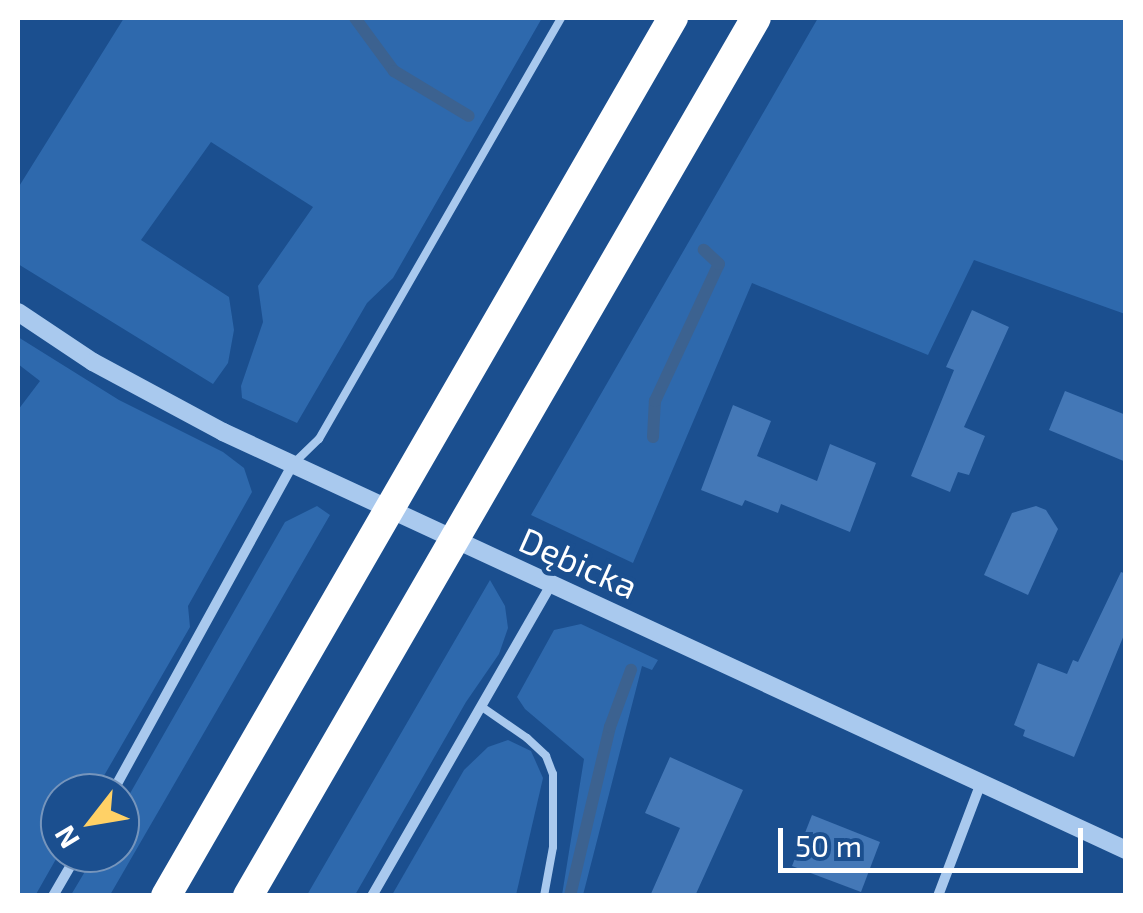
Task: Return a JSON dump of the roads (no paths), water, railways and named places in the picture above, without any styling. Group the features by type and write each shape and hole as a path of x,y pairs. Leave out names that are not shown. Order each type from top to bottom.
{"highway":[{"path":"166,896 673,18"},
{"path":"248,896 756,18"}],"street":[{"name":"Dębicka","path":"18,312 93,362 293,464 1126,850"},
{"path":"123,773 293,464"},
{"path":"372,896 550,586"},
{"path":"938,896 982,783"},
{"path":"53,896 66,873"}],"lane":[{"path":"293,464 319,439 561,18"},
{"path":"482,707 527,738 546,756 553,774 553,847 544,896"}],"waterway":[{"path":"355,18 394,71 469,116"},
{"path":"653,437 655,401 719,264 704,250"},
{"path":"570,896 610,727 631,670"}]}
